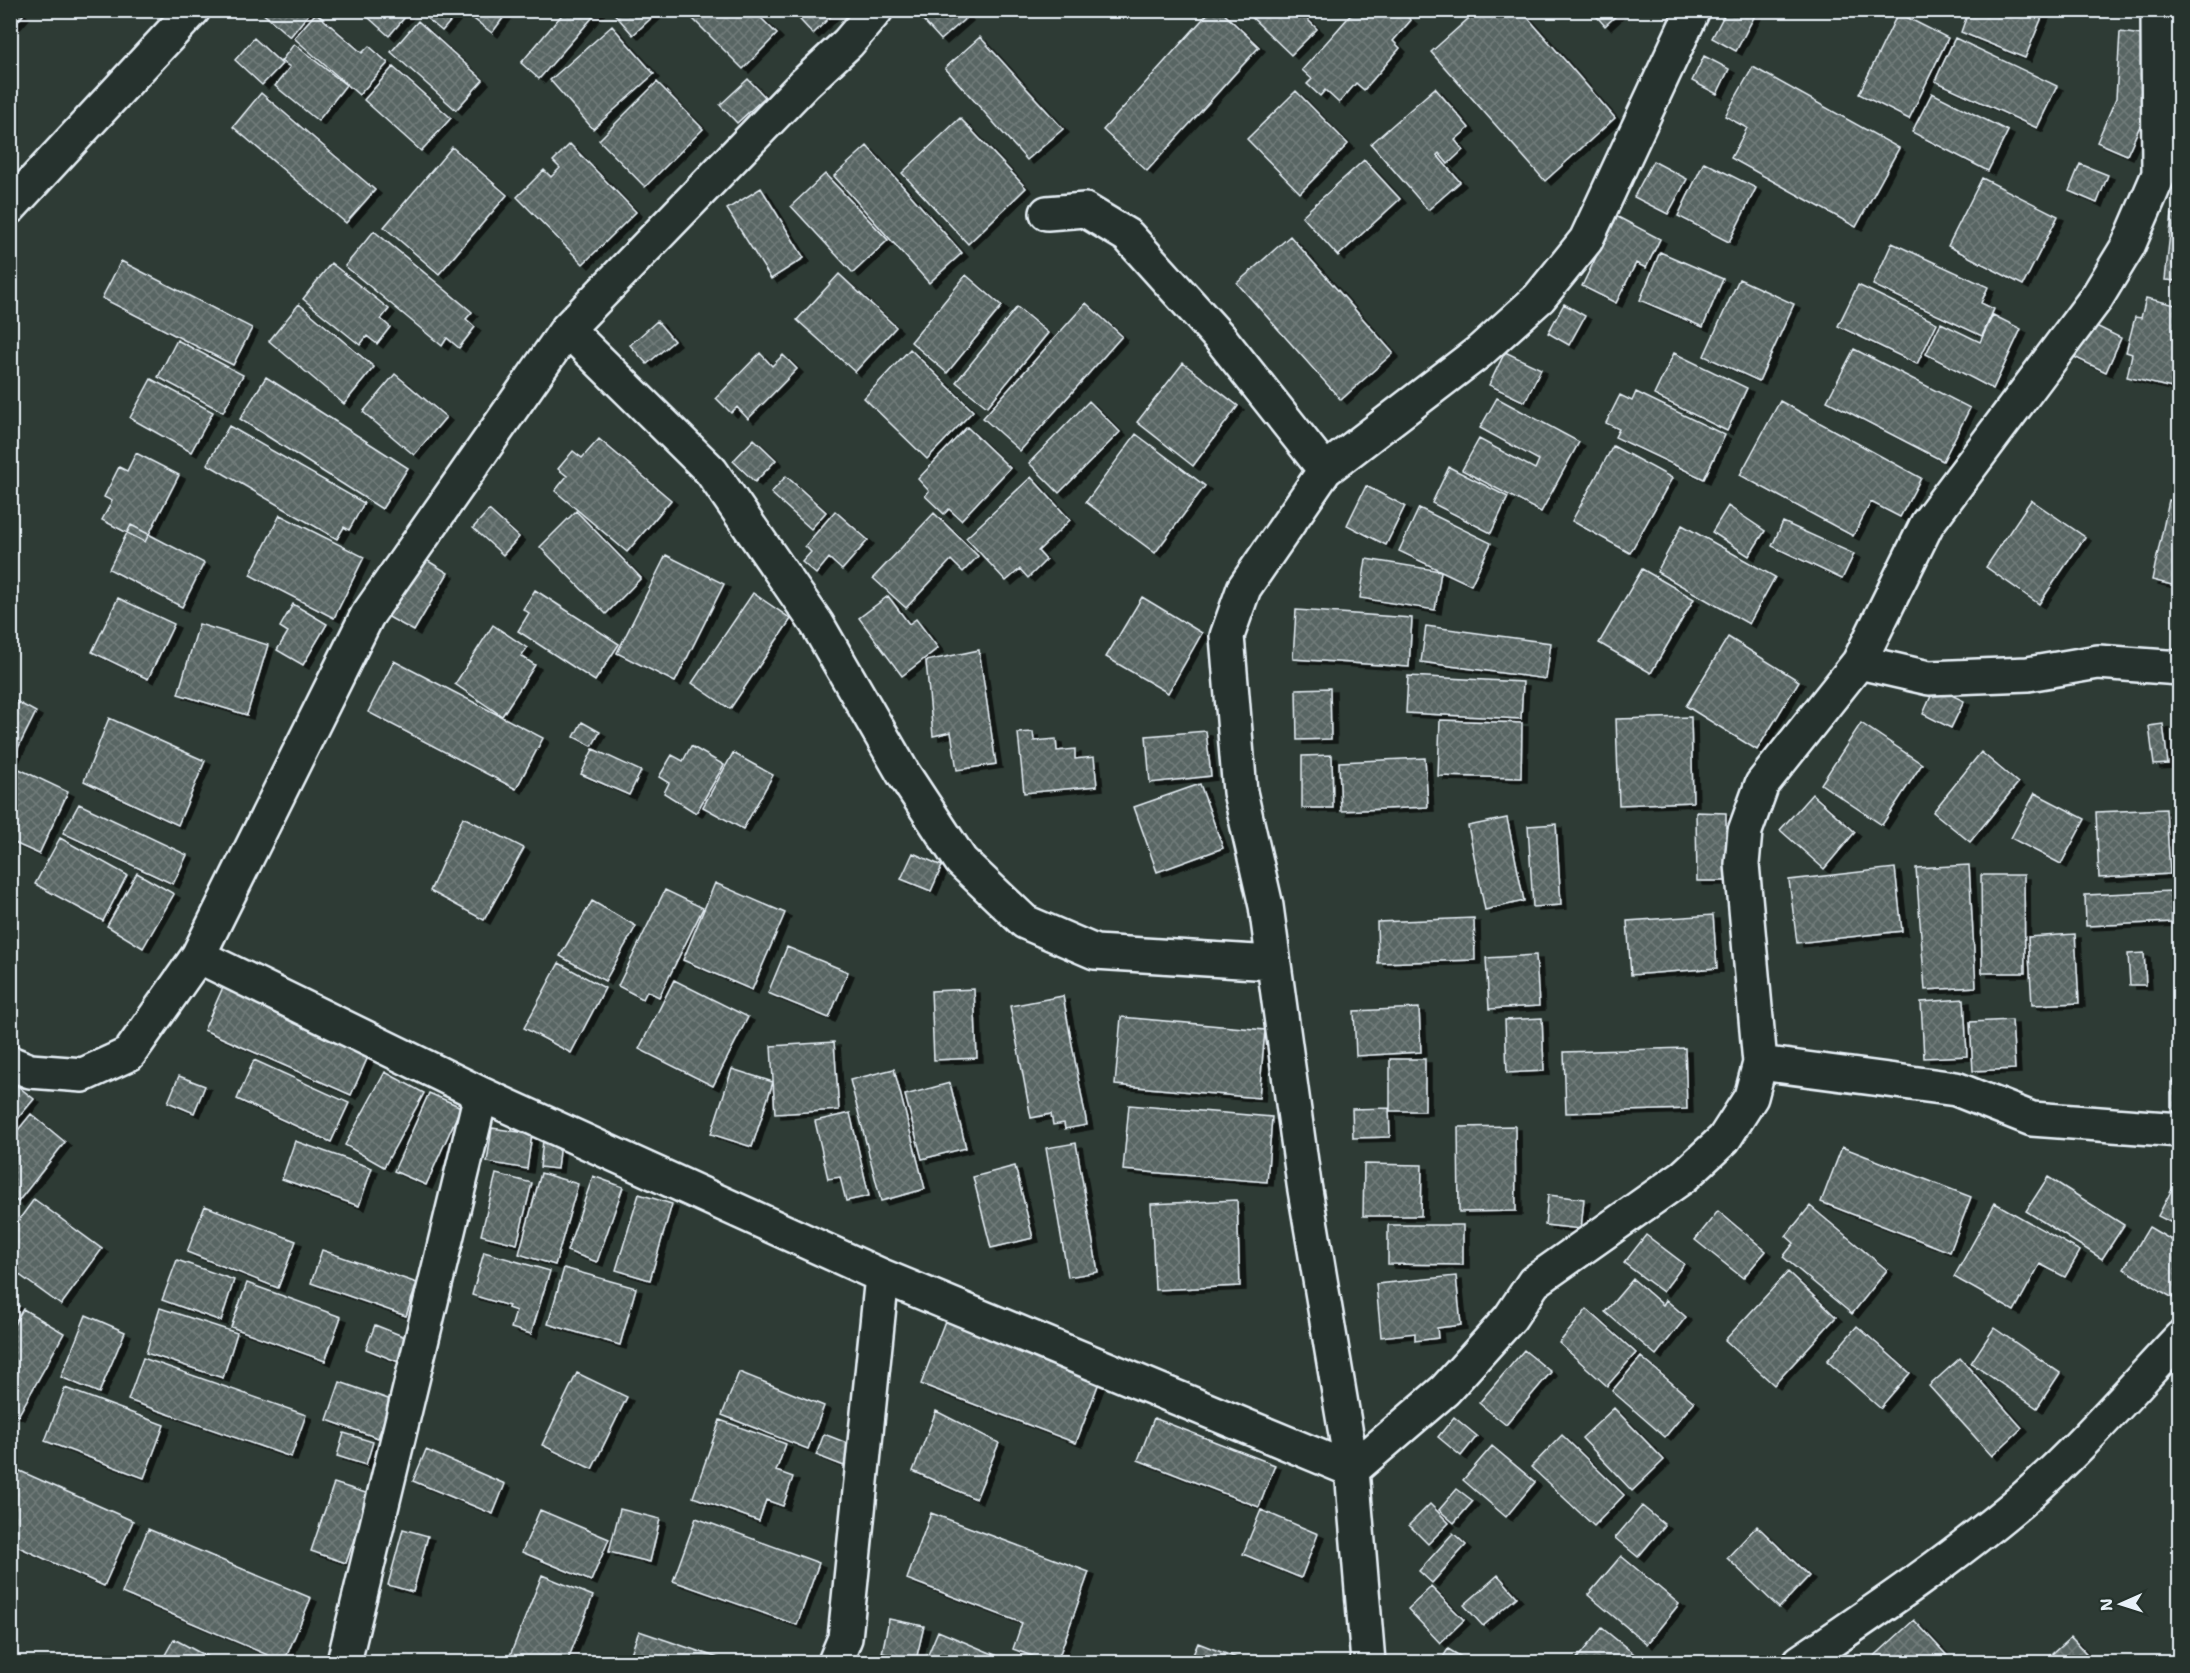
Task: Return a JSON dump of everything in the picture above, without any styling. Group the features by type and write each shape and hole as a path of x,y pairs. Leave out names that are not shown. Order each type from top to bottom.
{"street":[{"path":"10,207 193,10"},
{"path":"10,1063 30,1071 83,1075 129,1054 198,956 367,616 567,328 805,83 848,43 876,10"},
{"path":"1368,1662 1352,1470 1304,1184 1285,1031 1272,963 1266,906 1240,792 1227,636 1244,588 1325,470 1479,352 1539,298 1586,240 1693,10"},
{"path":"1352,1470 1445,1390 1510,1318 1534,1282 1684,1176 1724,1139 1751,1097 1760,1063 1742,864 1745,831 1762,784 1859,662 1927,524 2097,297 2169,175 2158,10"},
{"path":"1047,213 1084,210 1128,236 1221,339 1325,470"},
{"path":"567,328 711,471 817,624 903,773 961,861 1025,922 1095,952 1272,963"},
{"path":"1859,662 1929,678 2028,674 2098,662 2180,668"},
{"path":"198,956 481,1094 882,1276 1352,1470"},
{"path":"1760,1063 1956,1089 2032,1119 2180,1130"},
{"path":"344,1662 481,1094"},
{"path":"835,1662 845,1638 882,1276"},
{"path":"1800,1662 1952,1553 2024,1498 2098,1426 2180,1338"}],"building":[{"path":"10,10 18,10 23,15 10,30"},
{"path":"259,10 312,10 290,37"},
{"path":"360,10 411,10 389,36"},
{"path":"417,10 447,10 454,17 442,31"},
{"path":"462,10 509,10 492,33"},
{"path":"566,10 599,10 539,79 521,63"},
{"path":"611,10 660,10 633,35"},
{"path":"684,10 753,10 777,34 743,69"},
{"path":"791,10 837,10 813,34"},
{"path":"931,10 961,10 967,17 941,40 922,19"},
{"path":"1211,10 1220,10 1259,47 1147,171 1103,130"},
{"path":"1244,10 1298,10 1317,29 1291,55"},
{"path":"1355,10 1399,10 1411,20 1393,41 1400,48 1364,90 1356,83 1339,103 1325,90 1320,96 1307,84 1312,79 1302,70"},
{"path":"1478,10 1521,10 1615,118 1545,181 1431,52"},
{"path":"1591,10 1622,10 1605,26"},
{"path":"1727,10 1746,10 1755,15 1736,51 1712,38"},
{"path":"1969,10 2045,10 2025,58 1961,32"},
{"path":"316,13 362,53 369,46 388,63 359,95 294,38"},
{"path":"1898,13 1948,38 1909,119 1859,94"},
{"path":"418,21 483,80 456,110 391,52"},
{"path":"612,26 654,74 593,129 550,80"},
{"path":"2120,32 2149,36 2144,117 2127,155 2097,142 2116,98"},
{"path":"980,37 1063,129 1027,160 945,68"},
{"path":"254,38 282,64 262,85 235,60"},
{"path":"1955,38 2057,86 2037,128 1935,81"},
{"path":"294,44 346,85 318,121 275,86 290,67 281,61"},
{"path":"2180,46 2180,104 2169,48"},
{"path":"1704,56 1729,69 1717,94 1692,81"},
{"path":"393,67 451,118 421,151 364,100"},
{"path":"1753,67 1899,148 1856,227 1731,158 1747,128 1725,116"},
{"path":"748,79 765,97 737,123 720,105"},
{"path":"657,82 703,129 645,187 599,140"},
{"path":"1435,88 1469,128 1455,140 1463,150 1448,164 1439,153 1437,155 1460,182 1428,210 1371,144"},
{"path":"1296,91 1348,144 1300,193 1247,139"},
{"path":"261,93 375,190 346,223 233,127"},
{"path":"1932,93 2008,131 1988,171 1912,132"},
{"path":"960,118 1026,188 968,244 902,173"},
{"path":"570,144 636,212 583,264 517,197 544,170 551,177 560,168 553,161"},
{"path":"867,146 962,253 929,283 834,176"},
{"path":"452,147 507,195 439,274 384,227"},
{"path":"1364,160 1400,199 1338,256 1302,216"},
{"path":"1653,161 1687,179 1668,214 1634,197"},
{"path":"1704,162 1756,188 1729,242 1678,216"},
{"path":"2080,164 2108,175 2097,203 2069,191"},
{"path":"825,174 888,240 853,273 791,206"},
{"path":"1982,178 2058,216 2023,285 1948,246"},
{"path":"761,188 804,258 771,279 727,209"},
{"path":"2172,214 2180,215 2180,281 2165,280"},
{"path":"1616,216 1660,239 1646,268 1636,263 1616,303 1582,286"},
{"path":"374,231 472,312 466,319 475,327 459,348 447,338 442,346 345,266"},
{"path":"1290,236 1393,353 1341,400 1237,283"},
{"path":"1892,243 1988,287 1981,303 1994,309 1982,336 1873,285"},
{"path":"1660,252 1723,279 1703,327 1640,300"},
{"path":"121,261 252,328 233,365 102,298"},
{"path":"331,263 389,309 381,319 390,327 377,344 367,336 360,345 303,299"},
{"path":"839,274 896,327 855,372 797,320"},
{"path":"966,275 1002,306 947,373 911,342"},
{"path":"1739,279 1794,304 1759,381 1704,356"},
{"path":"1858,285 1937,323 1917,364 1838,326"},
{"path":"2146,298 2180,306 2180,390 2127,377 2132,354 2126,352 2135,317 2141,318"},
{"path":"1086,303 1122,336 1020,451 983,418"},
{"path":"299,304 374,367 344,404 269,341"},
{"path":"1564,304 1585,316 1569,345 1548,333"},
{"path":"1017,307 1048,333 987,407 956,382"},
{"path":"1993,315 2021,329 1993,389 1926,354 1941,323 1980,342"},
{"path":"657,321 674,341 647,364 630,345"},
{"path":"2088,322 2121,338 2106,372 2072,356"},
{"path":"177,340 243,375 223,412 158,377"},
{"path":"910,349 973,411 927,459 864,398"},
{"path":"1854,349 1970,408 1943,461 1827,401"},
{"path":"1505,352 1541,369 1525,402 1489,385"},
{"path":"760,353 772,366 783,355 797,369 748,419 737,407 731,413 716,398"},
{"path":"1674,353 1747,388 1727,431 1654,395"},
{"path":"1183,363 1238,406 1193,466 1137,422"},
{"path":"395,374 446,417 414,455 363,412"},
{"path":"266,377 408,468 382,509 240,419"},
{"path":"151,379 213,412 191,452 130,418"},
{"path":"1636,392 1725,435 1704,479 1615,437 1619,429 1606,423 1620,395 1632,401"},
{"path":"1497,398 1579,442 1541,512 1462,470 1479,439 1535,469 1539,460 1480,428"},
{"path":"1089,401 1120,432 1059,493 1029,463"},
{"path":"1780,401 1921,478 1900,517 1871,502 1853,536 1740,475"},
{"path":"229,426 364,503 349,530 344,527 337,539 207,464"},
{"path":"967,427 1010,468 961,520 949,509 944,514 925,496 929,491 918,479"},
{"path":"1136,434 1205,486 1155,553 1086,502"},
{"path":"599,439 671,500 627,552 555,491 567,476 558,469 573,451 582,458"},
{"path":"754,439 776,460 755,482 733,461"},
{"path":"1613,446 1672,478 1630,553 1572,521"},
{"path":"136,453 179,475 145,542 102,520 112,501 104,497 119,467 127,471"},
{"path":"1449,467 1508,497 1491,533 1432,503"},
{"path":"786,476 826,512 811,529 771,493"},
{"path":"1031,477 1070,520 1038,551 1046,560 1028,578 1020,569 1006,581 966,538"},
{"path":"1366,486 1405,506 1386,545 1347,525"},
{"path":"2031,500 2085,537 2039,604 1986,567"},
{"path":"2169,500 2180,502 2180,587 2152,580"},
{"path":"1728,506 1765,531 1749,556 1712,532"},
{"path":"1419,508 1491,543 1471,585 1399,551"},
{"path":"489,510 519,537 503,555 473,528"},
{"path":"576,511 641,578 606,614 540,547"},
{"path":"835,511 868,540 842,570 829,558 816,574 802,562 811,552 805,546"},
{"path":"934,513 978,556 963,572 951,560 906,608 873,578"},
{"path":"280,515 364,557 334,618 250,575"},
{"path":"1783,522 1854,554 1842,579 1772,546"},
{"path":"131,525 204,563 182,607 109,569"},
{"path":"1682,525 1775,577 1749,624 1657,572"},
{"path":"666,555 724,584 675,682 617,653"},
{"path":"420,556 448,573 414,631 385,615"},
{"path":"1366,559 1441,571 1435,610 1360,598"},
{"path":"1642,569 1694,599 1651,673 1599,643"},
{"path":"535,590 619,644 595,681 518,631 529,613 523,609"},
{"path":"753,593 791,619 730,709 692,683"},
{"path":"888,596 909,624 916,619 938,648 902,676 859,618"},
{"path":"1142,597 1202,633 1168,693 1106,657"},
{"path":"118,598 174,624 148,679 92,652"},
{"path":"293,604 327,624 303,665 277,650 288,632 280,627"},
{"path":"1296,610 1412,618 1409,667 1293,659"},
{"path":"199,624 268,645 247,715 178,694"},
{"path":"493,625 527,648 521,656 535,665 502,716 455,684"},
{"path":"1426,626 1551,643 1546,679 1421,662"},
{"path":"1728,637 1799,681 1757,750 1686,706"},
{"path":"979,650 996,764 957,770 951,732 933,736 926,661"},
{"path":"394,661 543,738 516,789 368,712"},
{"path":"1408,676 1523,682 1521,719 1406,713"},
{"path":"1935,687 1964,701 1951,728 1923,714"},
{"path":"1330,688 1331,739 1297,740 1296,689"},
{"path":"10,698 36,712 12,760 10,759"},
{"path":"1691,717 1693,802 1619,805 1616,719"},
{"path":"109,718 205,761 178,825 84,781"},
{"path":"1440,720 1522,723 1521,778 1438,776"},
{"path":"582,722 600,732 592,746 574,737"},
{"path":"1861,723 1922,764 1882,825 1821,784"},
{"path":"2163,724 2168,764 2154,765 2149,726"},
{"path":"1206,731 1211,776 1150,783 1146,736"},
{"path":"1033,732 1034,741 1056,739 1057,751 1075,749 1075,759 1094,757 1097,786 1024,793 1018,733"},
{"path":"691,746 724,765 696,813 664,793 669,783 659,777 672,755 683,761"},
{"path":"593,749 641,771 629,795 581,774"},
{"path":"1981,752 2018,783 1970,842 1933,812"},
{"path":"733,753 773,775 743,829 703,807"},
{"path":"1332,755 1333,808 1302,808 1302,756"},
{"path":"1425,758 1428,807 1341,811 1339,762"},
{"path":"15,767 68,792 39,854 10,841 10,775"},
{"path":"1200,784 1223,848 1157,872 1134,807"},
{"path":"2174,787 2180,787 2180,874 2179,874"},
{"path":"2035,793 2085,819 2061,864 2011,838"},
{"path":"1812,794 1855,832 1824,869 1780,830"},
{"path":"79,804 187,855 173,884 63,833"},
{"path":"2166,809 2170,874 2099,878 2096,812"},
{"path":"1696,812 1726,813 1726,881 1697,881"},
{"path":"463,817 524,848 484,920 430,891"},
{"path":"1507,818 1524,901 1485,910 1468,826"},
{"path":"1556,824 1561,905 1533,907 1528,826"},
{"path":"60,838 127,875 103,921 35,884"},
{"path":"913,853 942,866 931,891 901,879"},
{"path":"1969,865 1976,987 1925,990 1916,868"},
{"path":"1895,868 1902,931 1797,943 1789,880"},
{"path":"137,873 174,894 143,948 107,926"},
{"path":"1981,875 2024,875 2025,973 1982,973"},
{"path":"715,883 785,913 752,990 683,960"},
{"path":"665,890 703,908 659,997 647,991 643,999 618,986"},
{"path":"2171,891 2172,922 2086,926 2085,895"},
{"path":"592,901 636,926 605,981 560,956"},
{"path":"1713,915 1717,968 1631,975 1627,921"},
{"path":"1474,918 1475,960 1378,963 1377,922"},
{"path":"2075,934 2079,1003 2032,1005 2028,937"},
{"path":"787,947 848,972 829,1018 768,993"},
{"path":"2144,953 2146,985 2130,985 2128,954"},
{"path":"1536,955 1539,1006 1489,1009 1486,958"},
{"path":"559,963 605,988 571,1053 524,1028"},
{"path":"674,980 748,1017 713,1086 639,1049"},
{"path":"224,985 371,1050 351,1095 204,1030"},
{"path":"974,989 977,1058 934,1060 931,991"},
{"path":"1063,996 1087,1125 1065,1129 1064,1123 1053,1125 1051,1114 1031,1118 1010,1006"},
{"path":"1964,999 1967,1056 1924,1058 1921,1002"},
{"path":"1419,1008 1421,1052 1356,1056 1354,1011"},
{"path":"1121,1017 1265,1030 1259,1098 1115,1085"},
{"path":"1542,1018 1544,1071 1507,1073 1505,1020"},
{"path":"2012,1020 2015,1069 1973,1071 1970,1022"},
{"path":"834,1042 839,1110 775,1114 771,1046"},
{"path":"1685,1048 1687,1109 1566,1113 1564,1052"},
{"path":"1390,1059 1425,1059 1425,1111 1390,1111"},
{"path":"254,1060 349,1103 331,1142 237,1099"},
{"path":"732,1069 773,1082 752,1147 711,1134"},
{"path":"894,1069 925,1189 881,1201 850,1080"},
{"path":"385,1072 424,1093 384,1167 345,1145"},
{"path":"179,1076 205,1086 194,1113 168,1102"},
{"path":"10,1080 34,1099 10,1128"},
{"path":"2171,1082 2180,1082 2180,1111 2171,1111"},
{"path":"950,1083 966,1148 922,1159 905,1095"},
{"path":"429,1093 461,1107 426,1185 394,1171"},
{"path":"1129,1105 1272,1117 1267,1182 1123,1170"},
{"path":"1389,1108 1390,1137 1353,1138 1352,1109"},
{"path":"850,1113 869,1196 846,1201 840,1177 828,1179 815,1121"},
{"path":"31,1114 65,1142 18,1202 10,1196 10,1140"},
{"path":"1515,1126 1516,1211 1459,1212 1458,1127"},
{"path":"492,1128 532,1134 527,1169 487,1162"},
{"path":"543,1140 560,1142 557,1169 540,1167"},
{"path":"295,1141 372,1168 359,1206 282,1179"},
{"path":"1076,1143 1098,1272 1068,1277 1046,1148"},
{"path":"1842,1147 1971,1197 1950,1252 1821,1202"},
{"path":"1364,1164 1422,1165 1421,1216 1363,1216"},
{"path":"1015,1166 1033,1238 991,1248 973,1177"},
{"path":"541,1173 578,1184 555,1265 519,1254"},
{"path":"496,1174 532,1183 517,1244 481,1235"},
{"path":"2180,1174 2180,1227 2158,1216"},
{"path":"593,1176 623,1187 597,1262 567,1251"},
{"path":"2048,1177 2124,1225 2102,1259 2026,1211"},
{"path":"639,1194 672,1204 650,1280 616,1270"},
{"path":"1548,1195 1584,1199 1581,1229 1545,1225"},
{"path":"34,1199 102,1249 61,1305 10,1268 10,1232"},
{"path":"1237,1200 1240,1286 1155,1290 1151,1204"},
{"path":"1995,1203 2080,1251 2065,1277 2040,1264 2014,1311 1954,1277"},
{"path":"205,1206 296,1241 278,1288 187,1252"},
{"path":"1810,1206 1887,1270 1852,1314 1783,1257 1794,1243 1786,1236"},
{"path":"1718,1211 1766,1251 1743,1278 1695,1240"},
{"path":"1388,1225 1463,1225 1463,1265 1388,1264"},
{"path":"2149,1227 2180,1245 2180,1288 2173,1298 2124,1269"},
{"path":"1646,1235 1684,1264 1663,1292 1624,1263"},
{"path":"322,1250 417,1283 406,1316 311,1283"},
{"path":"484,1252 550,1271 531,1334 511,1328 516,1311 508,1308 509,1306 472,1295"},
{"path":"177,1260 234,1280 221,1321 162,1300"},
{"path":"564,1268 636,1288 620,1345 548,1324"},
{"path":"1788,1272 1836,1317 1774,1385 1725,1340"},
{"path":"1456,1276 1461,1325 1437,1328 1438,1338 1415,1341 1415,1333 1381,1337 1376,1284"},
{"path":"1633,1279 1663,1305 1666,1300 1686,1317 1656,1355 1605,1312"},
{"path":"247,1283 341,1317 325,1361 231,1327"},
{"path":"10,1301 19,1306 10,1320"},
{"path":"160,1308 237,1333 223,1378 146,1353"},
{"path":"23,1309 64,1333 18,1416 10,1412 10,1331"},
{"path":"1587,1309 1636,1353 1607,1386 1559,1343"},
{"path":"948,1313 1103,1372 1076,1443 921,1384"},
{"path":"86,1315 125,1332 99,1393 61,1377"},
{"path":"375,1325 410,1339 401,1363 366,1349"},
{"path":"1857,1326 1910,1373 1880,1408 1827,1361"},
{"path":"1994,1328 2060,1373 2037,1408 1971,1363"},
{"path":"1524,1350 1551,1372 1506,1425 1479,1403"},
{"path":"1641,1357 1694,1402 1665,1437 1612,1391"},
{"path":"143,1358 306,1415 291,1457 128,1400"},
{"path":"1960,1358 2022,1428 1992,1456 1929,1386"},
{"path":"739,1372 824,1406 808,1449 722,1415"},
{"path":"577,1373 627,1397 592,1469 542,1445"},
{"path":"340,1382 391,1400 378,1438 327,1420"},
{"path":"65,1388 164,1425 144,1478 45,1441"},
{"path":"1614,1408 1664,1460 1632,1491 1582,1438"},
{"path":"936,1411 999,1443 976,1499 913,1471"},
{"path":"1454,1417 1477,1436 1461,1456 1438,1437"},
{"path":"1154,1418 1275,1465 1259,1507 1138,1460"},
{"path":"720,1420 786,1444 776,1471 793,1477 783,1506 766,1500 759,1521 693,1497"},
{"path":"344,1433 373,1442 366,1465 337,1456"},
{"path":"824,1434 852,1445 844,1466 816,1455"},
{"path":"1562,1435 1624,1495 1594,1526 1531,1467"},
{"path":"1492,1446 1535,1482 1506,1517 1463,1480"},
{"path":"426,1450 505,1484 493,1514 413,1481"},
{"path":"11,1467 133,1521 104,1586 10,1543"},
{"path":"334,1483 369,1494 346,1563 311,1551"},
{"path":"1457,1489 1473,1501 1454,1523 1439,1510"},
{"path":"1430,1504 1449,1523 1428,1544 1409,1525"},
{"path":"1642,1506 1665,1525 1638,1557 1615,1538"},
{"path":"620,1509 660,1519 650,1562 609,1552"},
{"path":"540,1510 609,1539 591,1581 522,1552"},
{"path":"1261,1510 1318,1534 1301,1578 1243,1554"},
{"path":"931,1513 1089,1572 1057,1662 1048,1662 1013,1649 1022,1623 907,1579"},
{"path":"696,1518 819,1563 797,1625 673,1581"},
{"path":"1757,1526 1809,1576 1779,1608 1727,1558"},
{"path":"148,1529 311,1598 284,1662 122,1593"},
{"path":"403,1529 428,1536 413,1592 388,1585"},
{"path":"1453,1533 1466,1545 1432,1583 1419,1571"},
{"path":"1621,1556 1679,1604 1647,1644 1588,1595"},
{"path":"542,1575 593,1596 567,1662 521,1662 509,1658"},
{"path":"1498,1575 1517,1597 1483,1626 1464,1605"},
{"path":"1431,1587 1464,1620 1440,1643 1408,1609"},
{"path":"889,1619 924,1626 916,1660 882,1653"},
{"path":"1914,1620 1953,1662 1868,1662"},
{"path":"1602,1628 1644,1662 1574,1662"},
{"path":"639,1631 730,1662 628,1662"},
{"path":"938,1631 1012,1662 925,1662"},
{"path":"2071,1637 2094,1662 2043,1662"},
{"path":"174,1639 217,1662 161,1662"},
{"path":"1198,1643 1247,1662 1190,1662"},
{"path":"1448,1649 1470,1662 1440,1662"}]}
